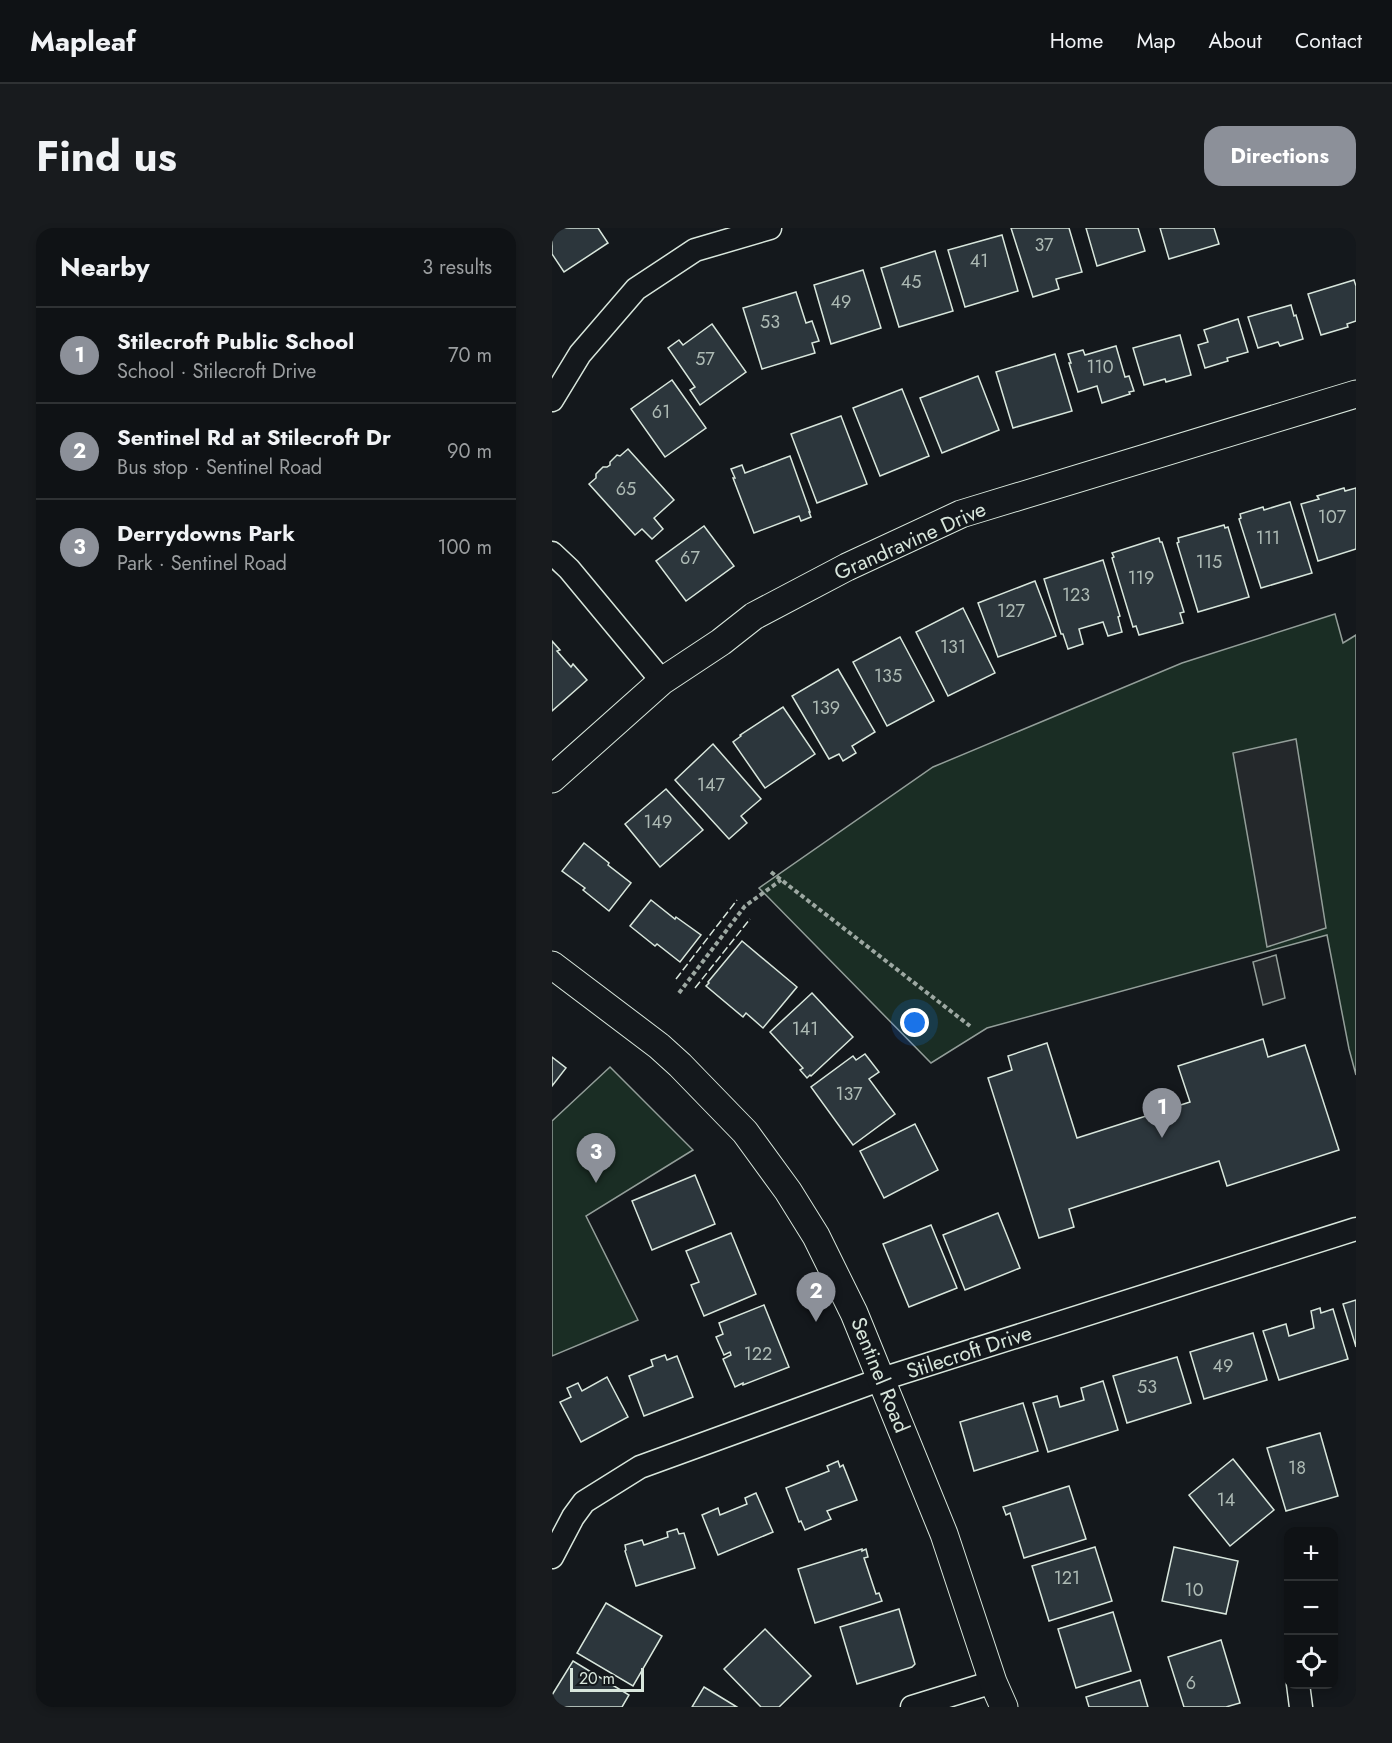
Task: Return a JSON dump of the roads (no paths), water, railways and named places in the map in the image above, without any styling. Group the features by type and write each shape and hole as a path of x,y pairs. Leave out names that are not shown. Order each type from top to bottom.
{"street":[{"path":"552,400 580,354 636,289 695,250 770,228"},
{"name":"Grandravine Drive","path":"552,779 662,681 721,642 754,616 847,567 961,514 1356,394"},
{"path":"552,552 662,681"},
{"name":"Sentinel Road","path":"552,965 680,1065 745,1132 788,1191 816,1236 855,1313 944,1534 993,1682 1004,1707"},
{"name":"Stilecroft Drive","path":"552,1557 573,1517 584,1502 640,1467 882,1379 1356,1229"},
{"path":"912,1707 993,1682"},
{"path":"1299,1689 1301,1707"}],"place":[{"name":"Stilecroft Public School","path":"1162,1138"},
{"name":"Derrydowns Park","path":"596,1183"},
{"name":"Sentinel Rd at Stilecroft Dr","path":"816,1322"}]}
